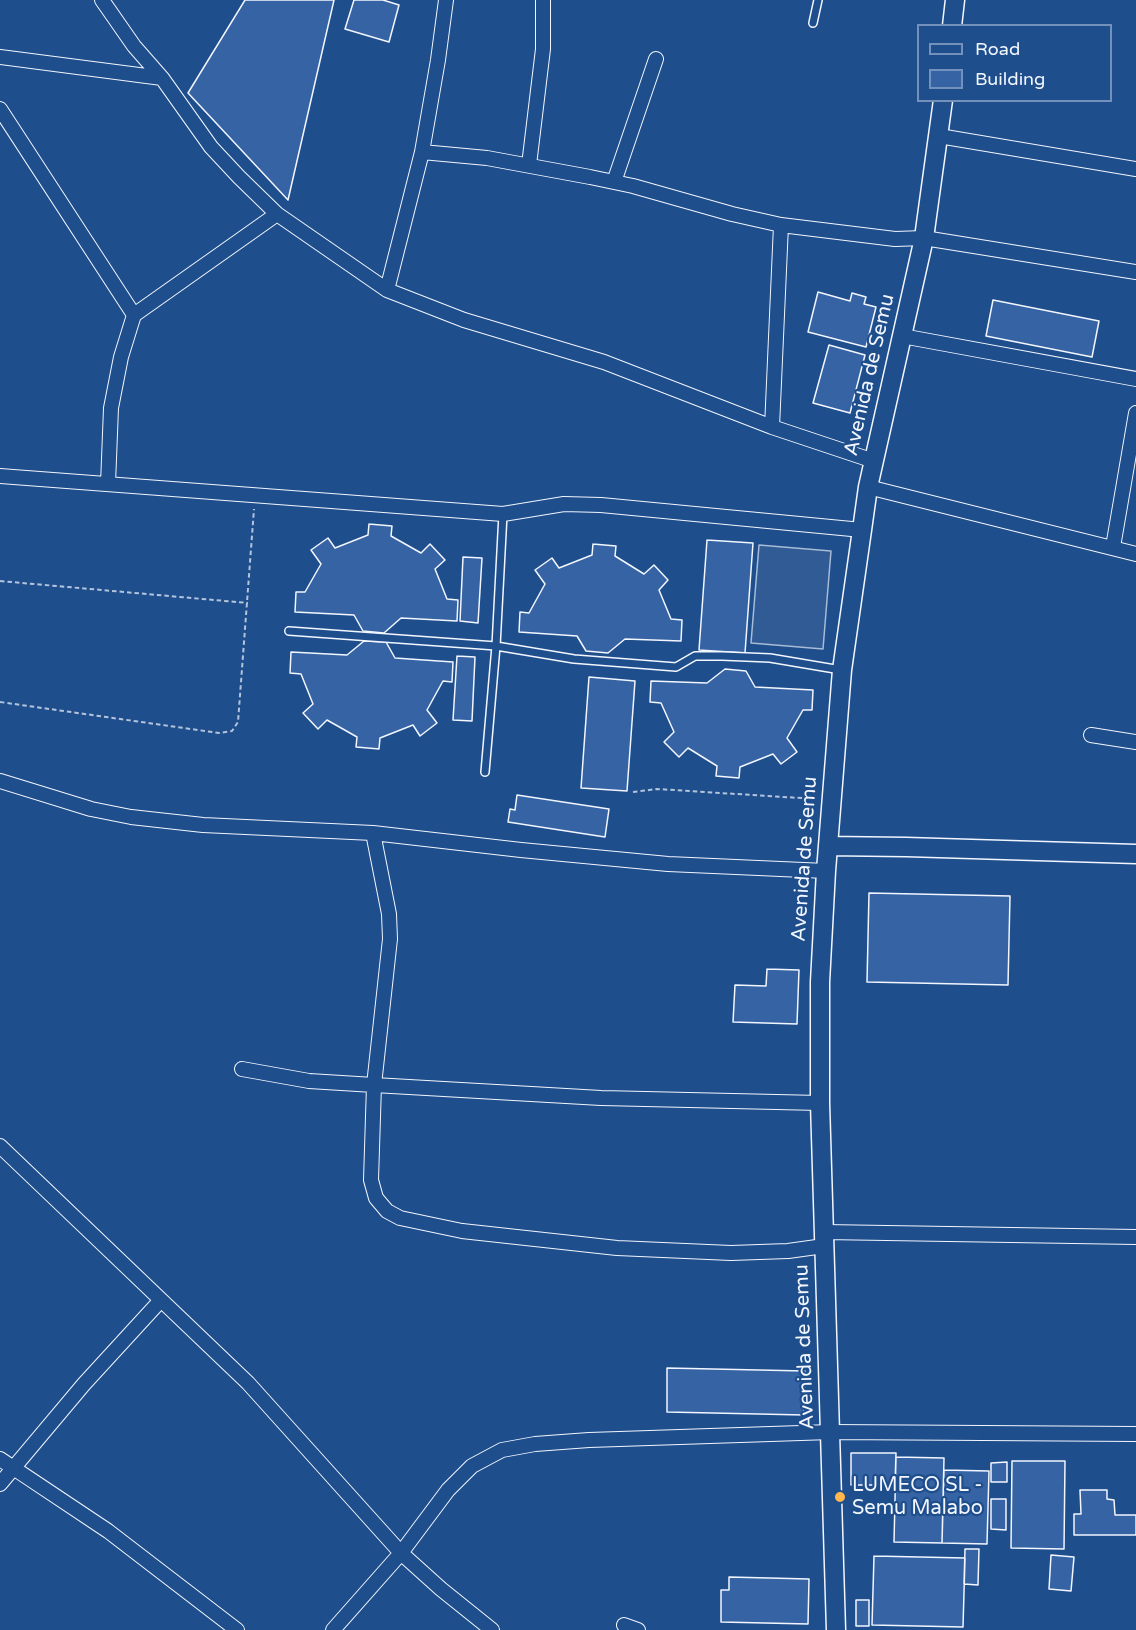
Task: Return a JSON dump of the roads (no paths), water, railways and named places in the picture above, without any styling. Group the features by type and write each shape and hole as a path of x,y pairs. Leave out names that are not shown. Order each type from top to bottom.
{"main road":[{"path":"952,24 955,0"},
{"name":"Avenida de Semu","path":"836,1630 820,1103 820,982 830,801 842,670 861,530 868,487 924,238 943,102"},
{"path":"828,846 1136,854"}],"street":[{"path":"387,290 422,152 446,0"},
{"path":"529,165 543,49 541,11 543,0"},
{"path":"103,1 134,46 162,78 211,147 238,177 277,214 387,290 464,320 604,362 772,427 874,461"},
{"path":"0,57 162,78"},
{"path":"614,182 656,59"},
{"path":"0,109 134,315"},
{"path":"939,136 1136,169"},
{"path":"422,152 529,165 614,182 781,225 895,239 924,238 1136,272"},
{"path":"108,484 111,408 121,357 134,315 277,214"},
{"path":"772,427 781,225"},
{"path":"902,336 1136,379"},
{"path":"1113,548 1136,412"},
{"path":"0,476 503,514 564,504 601,505 861,530"},
{"path":"868,487 1136,554"},
{"path":"1091,735 1136,742"},
{"path":"0,781 80,806 131,817 203,825 374,833 668,864 826,871"},
{"path":"374,833 389,914 390,939 374,1085 371,1180 376,1198 387,1210 399,1218 462,1231 617,1248 731,1253 788,1251 824,1239 1136,1237"},
{"path":"242,1069 309,1081 374,1085 601,1098 820,1103"},
{"path":"0,1146 248,1383 402,1553 441,1589 492,1630"},
{"path":"0,1484 84,1384 161,1299"},
{"path":"333,1630 402,1553 448,1490 471,1466 502,1450 535,1444 589,1440 831,1432 1136,1434"},
{"path":"0,1459 108,1531 237,1630"},
{"path":"624,1625 638,1630"}],"lane":[{"path":"813,23 818,0"},
{"path":"485,772 496,646 503,514"},
{"path":"289,631 496,646 574,659 676,667 695,656 723,656 770,658 842,670"}],"place":[{"name":"LUMECO SL - Semu Malabo","path":"840,1497"}]}
